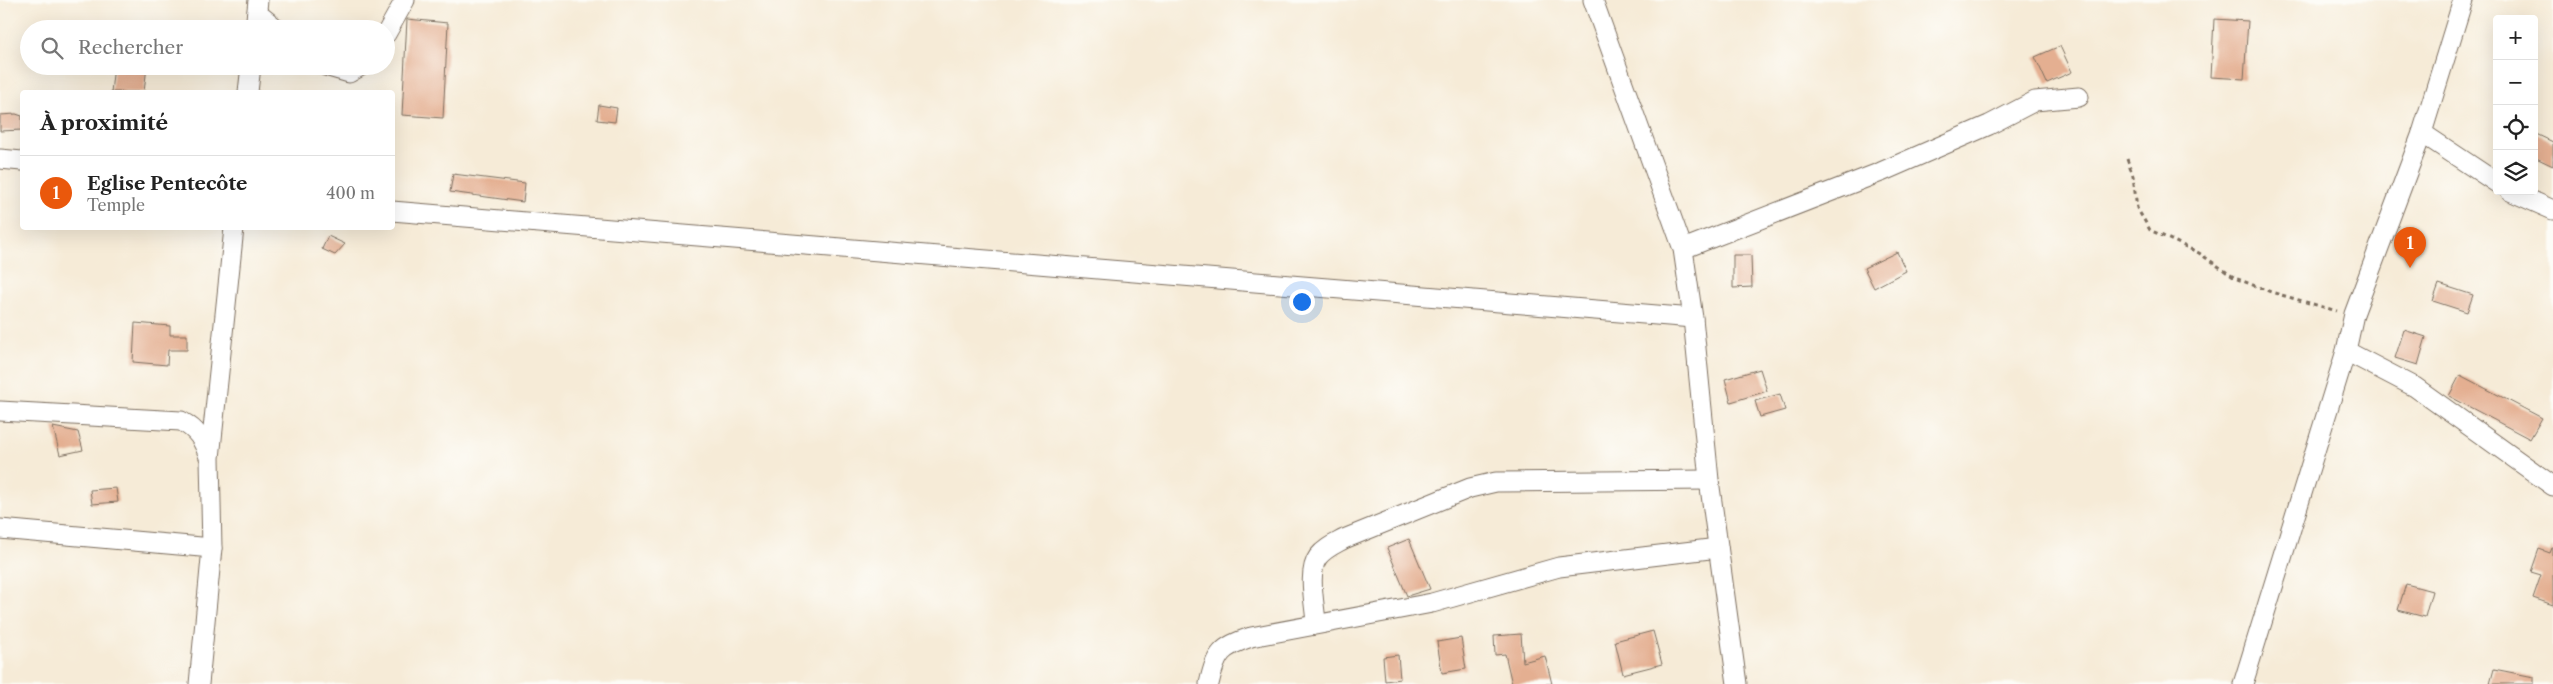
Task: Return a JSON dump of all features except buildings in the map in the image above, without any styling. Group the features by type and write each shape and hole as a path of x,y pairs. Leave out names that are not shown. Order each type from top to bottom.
{"street":[{"path":"394,20 405,0"},
{"path":"1593,0 1683,248 1693,318 1709,480 1737,684"},
{"path":"2243,684 2346,351 2354,314 2422,133 2463,0"},
{"path":"248,90 250,75"},
{"path":"1683,248 1881,172 1989,125 2035,101 2079,97"},
{"path":"2422,133 2493,180"},
{"path":"0,159 20,161"},
{"path":"2519,195 2553,210"},
{"path":"395,211 1693,318"},
{"path":"199,684 212,548 210,458 234,230"},
{"path":"2346,351 2414,387 2553,486"},
{"path":"0,411 181,421 192,426 202,437 210,458"},
{"path":"1316,623 1313,573 1317,558 1326,548 1470,488 1496,482 1709,480"},
{"path":"0,529 212,548"},
{"path":"1209,684 1215,659 1232,643 1251,637 1316,623 1432,603 1559,567 1718,548"}],"path":[{"path":"2127,159 2133,176 2137,208 2150,230 2199,253 2234,278 2271,292 2354,314"}],"place":[{"name":"Eglise Pentecôte","path":"2410,268"}]}
